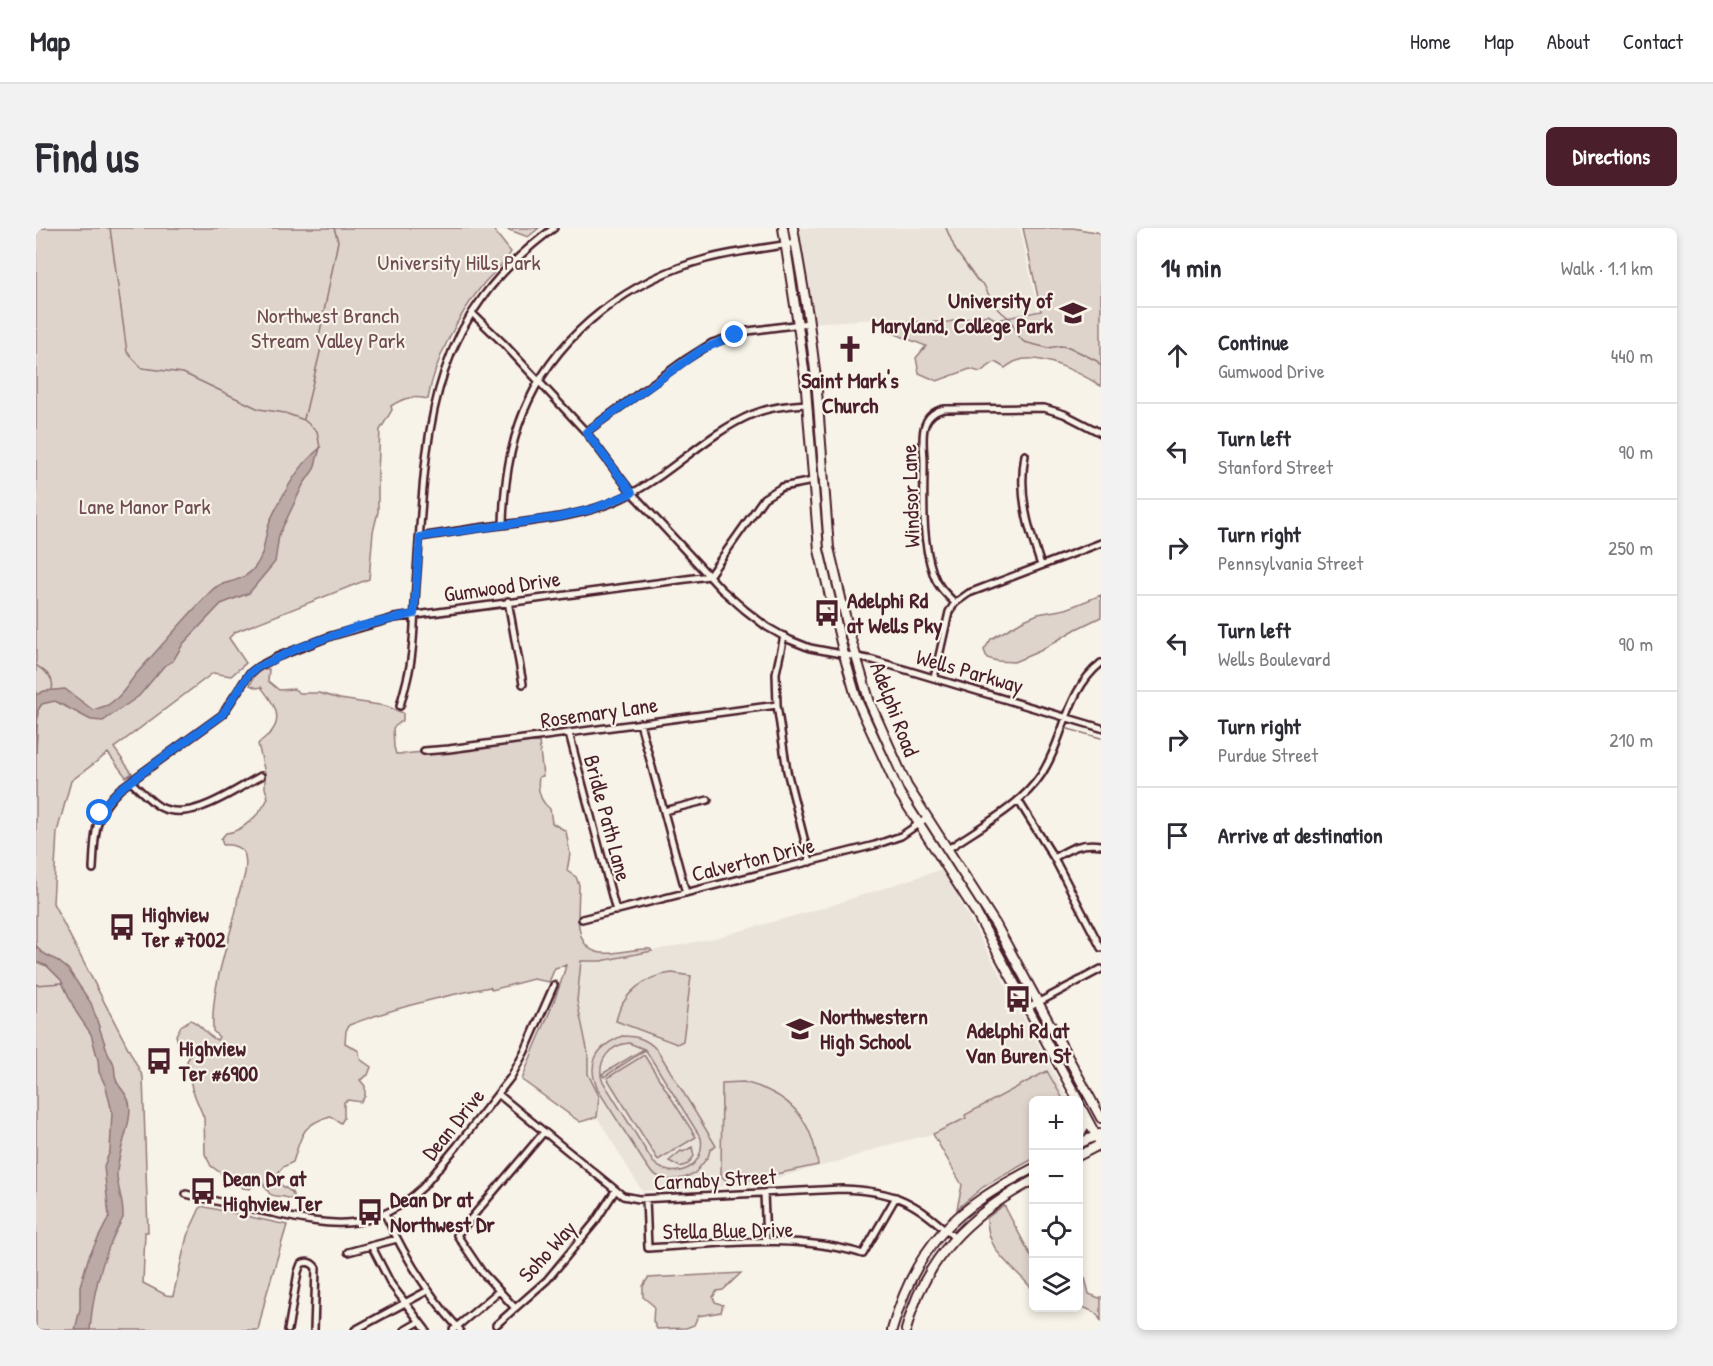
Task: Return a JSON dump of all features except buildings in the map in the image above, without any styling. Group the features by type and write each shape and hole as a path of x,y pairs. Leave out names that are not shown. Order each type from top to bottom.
{"main road":[{"name":"Adelphi Road","path":"783,228 807,404 820,558 844,655 866,720 894,783 975,911 1075,1096"},
{"name":"Adelphi Road","path":"793,228 816,378 829,548 856,657 874,713 907,786 996,925 1101,1118"},
{"name":"Adelphi Road","path":"1084,1113 1098,1134 1101,1144"},
{"path":"1083,1128 1084,1113"},
{"path":"1083,1142 1098,1134"},
{"path":"1083,1153 1101,1144"},
{"path":"892,1330 908,1282 926,1252 944,1229 981,1197 1029,1171"},
{"path":"906,1330 914,1304 938,1257 990,1205 1029,1183"}],"street":[{"path":"400,706 410,668 426,453 436,398 450,354 460,332 493,284 514,260 554,228"},
{"path":"503,525 511,452 522,416 540,381 572,339 604,309 630,291 670,272 707,259 796,243"},
{"name":"Wells Parkway","path":"472,313 540,381 586,432 632,493 744,610 784,636 810,648 856,657 934,678 1101,728"},
{"path":"586,432 712,343 748,331 809,323"},
{"path":"420,537 576,514 621,499 739,421 755,413 778,407 807,404"},
{"name":"Windsor Lane","path":"955,603 942,590 933,574 926,542 924,431 930,417 937,411 945,409 1044,408 1064,414 1101,433"},
{"path":"1025,455 1022,498 1041,565"},
{"path":"709,576 764,498 788,485 813,481"},
{"path":"934,678 948,618 955,603 969,593 1101,543"},
{"name":"Gumwood Drive","path":"93,870 96,829 100,813 113,795 222,715 249,674 258,667 298,648 357,627 414,614 709,576"},
{"path":"508,601 523,684"},
{"path":"784,636 776,673 777,705 788,771 810,862"},
{"path":"948,849 1018,800 1034,786 1048,764 1066,716 1084,680 1101,663"},
{"name":"Rosemary Lane","path":"424,751 777,705"},
{"path":"640,723 686,893"},
{"name":"Bridle Path Lane","path":"569,733 616,911"},
{"path":"131,782 159,806 173,811 188,811 204,807 261,776"},
{"path":"664,811 708,800"},
{"path":"1018,800 1054,858 1101,948"},
{"name":"Calverton Drive","path":"582,919 888,841 901,836 927,818"},
{"path":"1054,858 1075,846 1101,845"},
{"path":"1028,1008 1101,969"},
{"name":"Dean Drive","path":"186,1194 313,1222 339,1224 362,1222 385,1214 409,1200 423,1187 498,1094 518,1065 554,985"},
{"name":"Carnaby Street","path":"498,1094 615,1191 632,1198 842,1189 871,1190 911,1203 955,1238"},
{"path":"515,1308 482,1272 457,1235 544,1132"},
{"name":"Soho Way","path":"496,1325 547,1280 595,1222 615,1191"},
{"path":"764,1193 766,1241"},
{"name":"Stella Blue Drive","path":"645,1198 648,1248 766,1241 810,1245 863,1254 896,1197"},
{"path":"385,1214 427,1291 457,1329 499,1291"},
{"path":"348,1252 397,1239"},
{"path":"372,1247 404,1304 426,1330"},
{"path":"288,1330 298,1272 301,1264 307,1262 316,1268 314,1330"},
{"path":"355,1330 427,1291"},
{"path":"405,1330 419,1322"}],"shaded area":[{"path":"795,228 1020,228 1040,322 880,319 809,323"},
{"path":"320,448 314,469 303,485 279,535 275,562 249,593 221,604 183,644 173,661 164,666 139,696 103,721 91,720 55,701 42,704 38,710 36,753 36,695 44,691 65,689 93,710 108,705 117,698 215,587 244,577 255,567 263,552 270,521 281,499 298,472"},
{"name":"Northwestern High School","path":"939,870 944,872 1066,1095 1029,1096 1029,1102 936,1131 933,1134 749,1185 642,1191 597,1117 571,1062 581,960 601,961 715,938 826,907"},
{"path":"36,945 41,952 68,969 91,1003 113,1063 118,1084 129,1102 129,1118 117,1167 123,1218 100,1272 90,1330 75,1330 80,1309 80,1286 89,1256 109,1217 104,1166 110,1151 112,1112 106,1087 99,1072 91,1034 76,1012 61,980 47,966 36,962"}],"green space":[{"path":"36,228 492,228 511,252 484,283 457,323 436,368 428,399 409,398 391,406 392,410 380,430 378,512 373,532 369,579 235,632 229,638 246,663 231,676 213,673 114,748 132,773 126,777 108,753 71,781 57,832 53,903 143,1077 148,1232 145,1232 143,1283 166,1295 173,1296 187,1236 201,1206 287,1225 258,1330 36,1330"},
{"path":"504,228 539,228 528,237"},
{"path":"1023,228 1073,228 1101,233 1101,386 1072,370 1037,359 1017,361 1005,368 995,362 980,372 970,369 937,381 919,373 916,358 926,346 885,330 884,321 947,322 988,315 997,320 1041,311"},
{"path":"1101,595 1101,617 1040,651 1014,662 987,658 984,650 991,639 1022,621 1038,614 1066,609"},
{"path":"269,669 268,681 279,690 294,689 300,693 319,693 340,699 386,706 403,713 403,720 393,728 396,754 539,742 543,776 539,777 538,786 542,799 550,809 552,823 566,831 570,854 567,871 576,877 579,885 578,920 583,941 589,948 599,953 645,949 652,951 601,961 581,961 577,1001 588,1053 588,1074 599,1096 597,1117 580,1122 522,1080 557,994 566,965 555,968 549,982 533,979 492,990 490,987 454,994 349,1025 345,1043 359,1051 360,1059 371,1067 368,1075 360,1080 365,1086 365,1096 361,1102 348,1100 344,1102 344,1118 341,1123 330,1116 307,1128 298,1145 293,1162 283,1167 278,1173 281,1185 292,1192 294,1198 270,1194 261,1181 254,1183 250,1189 243,1188 236,1180 229,1179 211,1166 205,1154 204,1118 192,1089 187,1061 190,1056 180,1050 176,1035 181,1026 190,1020 213,1038 217,1040 219,1037 213,1031 216,987 246,867 242,850 223,845 221,839 226,833 239,829 251,820 268,798 258,744 272,731 277,719 272,702 261,687 250,685 256,673"},
{"path":"672,973 691,976 683,1041 677,1044 616,1021 623,1002 636,988 653,978"},
{"path":"622,1036 638,1038 646,1041 658,1051 716,1146 710,1150 708,1157 695,1173 684,1178 670,1180 651,1172 598,1090 593,1064 600,1051","holes":["629,1043 644,1049 602,1074 604,1077 645,1050 647,1052 701,1138 699,1157 687,1169 670,1171 653,1162 602,1080 601,1066 610,1051"]},
{"path":"644,1055 696,1137 658,1160 607,1078"},
{"path":"1047,1071 1061,1096 1029,1096 1029,1161 983,1187 957,1209 962,1185 933,1134 966,1118 965,1115"},
{"path":"743,1082 773,1093 796,1110 810,1134 818,1165 730,1184 721,1176 722,1083"},
{"path":"692,1147 694,1156 688,1164 680,1167 669,1161 681,1151"},
{"path":"1004,1205 1029,1252 1029,1286 996,1250 991,1241 987,1218"},
{"path":"741,1273 723,1290 717,1291 713,1297 715,1302 723,1305 721,1312 698,1316 694,1325 686,1328 657,1329 653,1321 654,1306 643,1297 643,1286 648,1278"},
{"path":"1083,1278 1085,1278 1089,1294 1101,1297 1101,1321 1096,1313 1083,1307"}],"waterway":[{"path":"110,228 127,352 142,368 183,373 259,409 285,413 304,420 317,431 320,448"},
{"path":"304,419 321,348 318,342 338,241 334,228"},
{"path":"946,228 956,251 977,280 984,285 994,306 1010,319 1024,342 1048,348 1069,347 1097,361 1101,366"},
{"path":"36,665 51,678 52,689"},
{"path":"1068,729 1101,738"},
{"path":"36,985 62,983"}],"place":[{"name":"University of Maryland, College Park","path":"1073,313"},
{"name":"Saint Mark's Church","path":"850,349"},
{"name":"Adelphi Rd at Wells Pky","path":"827,613"},
{"name":"Highview Ter #7002","path":"122,927"},
{"name":"Adelphi Rd at Van Buren St","path":"1018,999"},
{"name":"Northwestern High School","path":"800,1029"},
{"name":"Highview Ter #6900","path":"159,1061"},
{"name":"Dean Dr at Highview Ter","path":"203,1191"},
{"name":"Dean Dr at Northwest Dr","path":"370,1212"}],"route":[{"path":"100,813 120,789 222,715 253,670 298,648 357,627 414,614 420,537 576,514 632,493 586,432 685,360 712,343 735,335"}],"park label":[{"name":"University Hills Park","path":"459,262"},
{"name":"Northwest Branch Stream Valley Park","path":"328,328"},
{"name":"Lane Manor Park","path":"145,506"}]}
